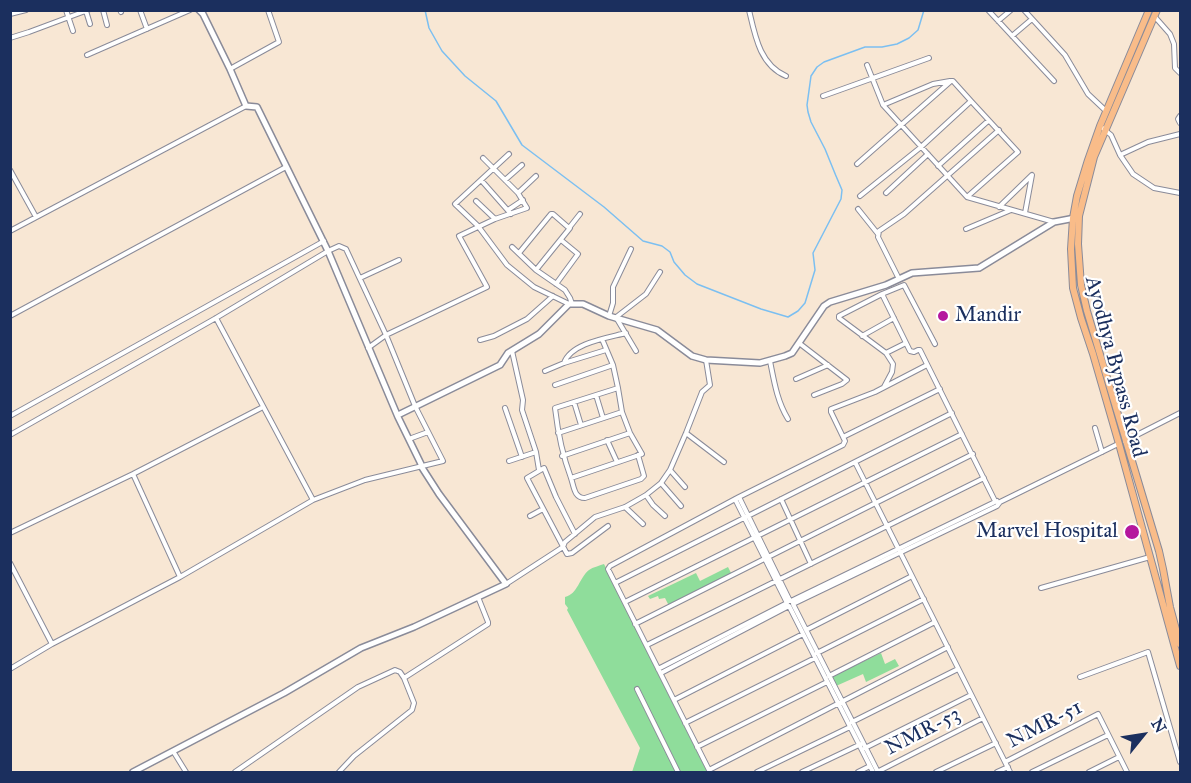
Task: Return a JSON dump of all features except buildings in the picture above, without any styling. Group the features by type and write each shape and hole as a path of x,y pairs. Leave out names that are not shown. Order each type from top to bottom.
{"main road":[{"name":"Ayodhya Bypass Road","path":"1103,128 1106,111 1149,10"},
{"name":"Ayodhya Bypass Road","path":"1155,14 1092,156 1076,217 1081,285 1180,666"},
{"name":"Ayodhya Bypass Road","path":"1122,442 1160,555 1180,644"},
{"path":"1150,557 1160,555"},
{"path":"1154,572 1163,569"}],"street":[{"path":"10,14 26,10"},
{"path":"66,10 73,31"},
{"path":"103,10 107,25"},
{"path":"140,10 147,29"},
{"path":"87,55 189,10"},
{"path":"199,10 230,69 246,106"},
{"path":"230,69 279,42 268,10"},
{"path":"748,10 762,53 777,72 786,76"},
{"path":"988,10 1054,81"},
{"path":"998,21 1011,10"},
{"path":"1024,10 1070,60 1088,94 1106,111"},
{"path":"10,38 86,11 90,24"},
{"path":"1155,14 1170,34 1174,44 1175,68 1180,74"},
{"path":"1012,36 1032,19"},
{"path":"823,96 929,58"},
{"path":"867,65 883,105 967,197 1054,222"},
{"path":"857,165 951,81"},
{"path":"883,105 933,84 953,81 988,121 999,130 1018,152 967,197"},
{"path":"860,196 921,147 970,101"},
{"path":"10,231 246,106 257,107 324,241 368,348 421,466 506,584"},
{"path":"1180,116 1178,120 1180,123"},
{"path":"938,166 988,121"},
{"path":"1103,128 1111,135 1120,155 1133,174 1154,188 1180,193"},
{"path":"899,279 878,237 879,231 904,214 999,130"},
{"path":"1120,155 1148,142 1180,134"},
{"path":"509,154 455,204 478,226 507,265 534,287 570,304 584,304 614,317 657,330 692,356 706,360 760,363 792,353 824,306 830,302 886,285 912,273 979,268 1054,222 1076,217"},
{"path":"886,193 928,154"},
{"path":"368,348 386,335 487,287 459,236 509,212 527,208 518,194 483,158"},
{"path":"505,180 522,165"},
{"path":"10,316 286,167"},
{"path":"10,170 36,217"},
{"path":"999,207 1032,175 1025,213"},
{"path":"518,194 536,176"},
{"path":"481,180 509,212"},
{"path":"509,212 523,200"},
{"path":"476,201 495,219"},
{"path":"858,209 879,235"},
{"path":"966,229 1011,209"},
{"path":"519,253 551,214 569,228"},
{"path":"536,270 580,214"},
{"path":"556,284 578,254 561,240"},
{"path":"10,416 324,241"},
{"path":"10,435 216,318 328,250 339,246 346,249 386,335 415,406 443,461 365,480 313,500 180,577 52,644 10,669"},
{"path":"398,415 500,365 507,353 539,334 570,304 570,298 565,290 536,270 512,247"},
{"path":"631,249 613,287 613,303 614,317 636,351"},
{"path":"360,278 399,260"},
{"path":"614,317 644,296 660,272"},
{"path":"884,387 892,372 893,364 886,353 839,316 904,285 935,344"},
{"path":"882,294 912,352 920,350 984,478 998,501"},
{"path":"480,340 494,336 527,319 553,296"},
{"path":"216,318 313,500"},
{"path":"862,336 894,318"},
{"path":"564,363 566,358 580,346 626,333"},
{"path":"571,478 642,454 630,433 622,412 613,365 602,339"},
{"path":"799,343 847,380 814,395"},
{"path":"886,353 906,343"},
{"path":"544,371 606,350"},
{"path":"512,351 523,400 522,410 536,452 539,470"},
{"path":"133,772 284,693 361,648 414,627 506,584 563,547 565,542 595,517 625,507 646,495 661,483 670,470 702,392 710,385 706,360"},
{"path":"770,361 777,395 788,419"},
{"path":"927,364 884,387 831,409 845,443 843,446 737,498 608,568 709,771 948,648"},
{"path":"555,385 613,365"},
{"path":"796,379 828,365"},
{"path":"618,388 555,408 562,456 576,495 579,498 585,498 641,479 644,473 638,455"},
{"path":"843,437 940,389"},
{"path":"596,395 603,418"},
{"path":"574,402 581,425"},
{"path":"10,534 263,407"},
{"path":"505,408 522,457"},
{"path":"558,433 622,412"},
{"path":"615,582 952,413"},
{"path":"660,671 790,603 997,506 998,501 1180,413"},
{"path":"1095,428 1102,452"},
{"path":"409,439 428,432"},
{"path":"562,456 630,433"},
{"path":"687,433 724,462"},
{"path":"624,602 962,434"},
{"path":"607,440 617,462"},
{"path":"509,461 536,452"},
{"path":"635,624 973,454"},
{"path":"855,462 1010,772"},
{"path":"575,534 544,468 527,478 567,554 572,553 608,526"},
{"path":"670,470 685,487"},
{"path":"133,474 180,577"},
{"path":"647,645 984,478"},
{"path":"661,483 681,506"},
{"path":"646,495 664,516"},
{"path":"737,498 873,772"},
{"path":"781,499 811,564"},
{"path":"625,507 643,524"},
{"path":"530,516 543,509"},
{"path":"1041,588 1150,557"},
{"path":"10,563 52,644"},
{"path":"674,699 912,576"},
{"path":"404,678 488,624 478,597"},
{"path":"817,653 924,599"},
{"path":"829,676 935,622"},
{"path":"804,632 829,676 840,703"},
{"path":"1080,677 1148,652 1180,762"},
{"path":"686,723 815,658"},
{"path":"757,772 958,669"},
{"path":"235,772 358,687 395,670 400,672 414,703 412,710 354,756 339,772"},
{"path":"697,747 827,682"},
{"path":"637,689 678,772"},
{"path":"865,748 971,695"},
{"name":"NMR-51","path":"1005,762 1098,714 1108,735"},
{"name":"NMR-53","path":"878,772 983,718"},
{"path":"1032,772 1108,735 1127,772"},
{"path":"936,772 996,743"},
{"path":"861,744 878,772"},
{"path":"802,772 861,744"},
{"path":"173,751 186,772"},
{"path":"1089,772 1119,757"},
{"path":"858,772 870,766"},
{"path":"997,772 1008,767"}],"green space":[{"path":"604,564 708,772 632,772 640,748 565,604 565,597 573,593 586,573"},
{"path":"728,567 732,575 669,606 665,598 659,599 658,596 650,599 648,596 696,573 700,581"},
{"path":"881,653 885,664 895,659 899,666 866,682 863,674 836,686 831,677"}],"waterway":[{"path":"425,10 429,28 442,51 465,76 496,101 522,145 604,207 643,241 662,246 670,252 674,262 697,284 788,317 805,303 815,270 813,253 841,199 842,190 808,112 811,76 824,62 865,47 897,44 909,38 918,30 924,10"}],"place":[{"name":"Mandir","path":"943,316"},
{"name":"Marvel Hospital","path":"1132,532"}]}
